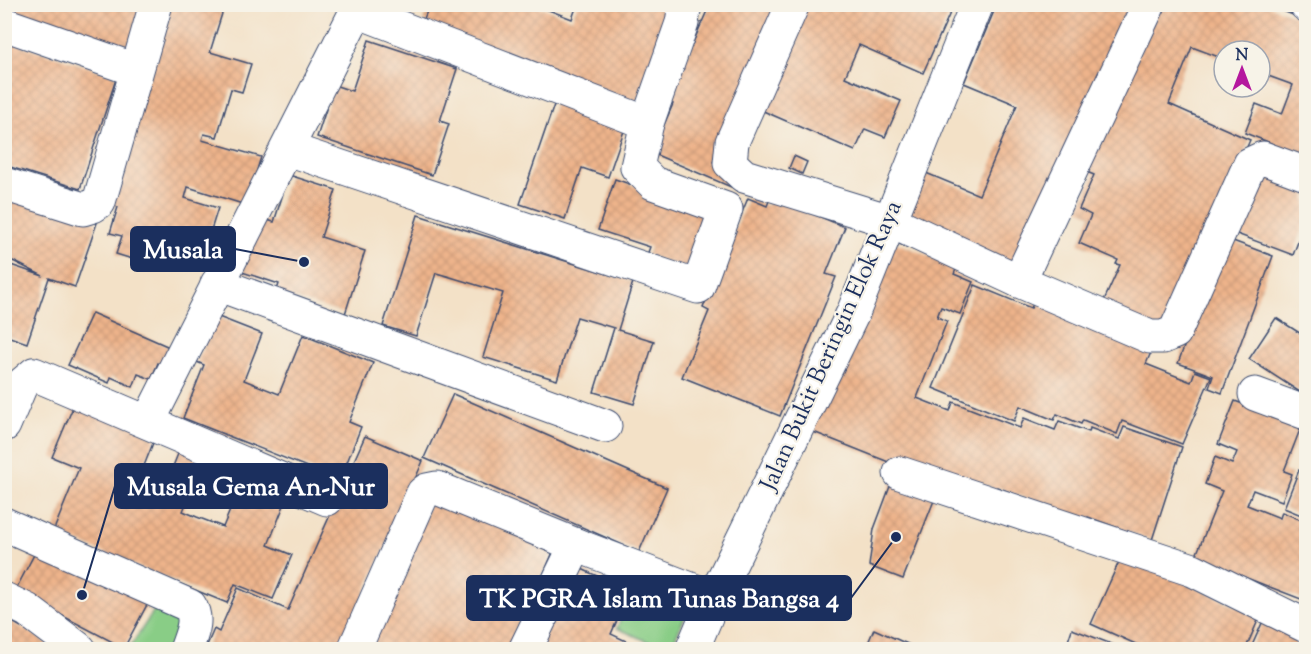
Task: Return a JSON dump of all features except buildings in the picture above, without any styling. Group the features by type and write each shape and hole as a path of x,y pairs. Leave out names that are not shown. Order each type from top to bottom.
{"street":[{"path":"4,184 83,209 99,202 156,4"},
{"path":"288,148 698,288 726,209 653,183 637,167 647,123 682,23 685,4"},
{"path":"793,4 732,142 730,163 744,176 890,221 1019,281 1150,337 1163,337 1176,332 1250,164 1263,158 1306,174"},
{"name":"Jalan Bukit Beringin Elok Raya","path":"692,650 714,598 853,313 977,4"},
{"path":"1019,281 1149,4"},
{"path":"148,422 358,8 647,123"},
{"path":"4,24 136,70"},
{"path":"217,284 605,426"},
{"path":"19,368 327,499"},
{"path":"4,424 21,385 19,368"},
{"path":"1255,394 1306,412"},
{"path":"900,472 1193,570 1306,626"},
{"path":"354,650 423,493 437,488 714,598"},
{"path":"4,524 190,606 194,618 193,630 186,650"},
{"path":"525,650 576,545"},
{"path":"4,599 27,610 80,650"}],"green space":[{"path":"636,584 689,608 670,649 665,649 617,628"},
{"path":"155,609 183,627 168,649 128,650"}],"place":[{"name":"Musala","path":"304,262"},
{"name":"TK PGRA Islam Tunas Bangsa 4","path":"896,537"},
{"name":"Musala Gema An-Nur","path":"82,595"}]}
